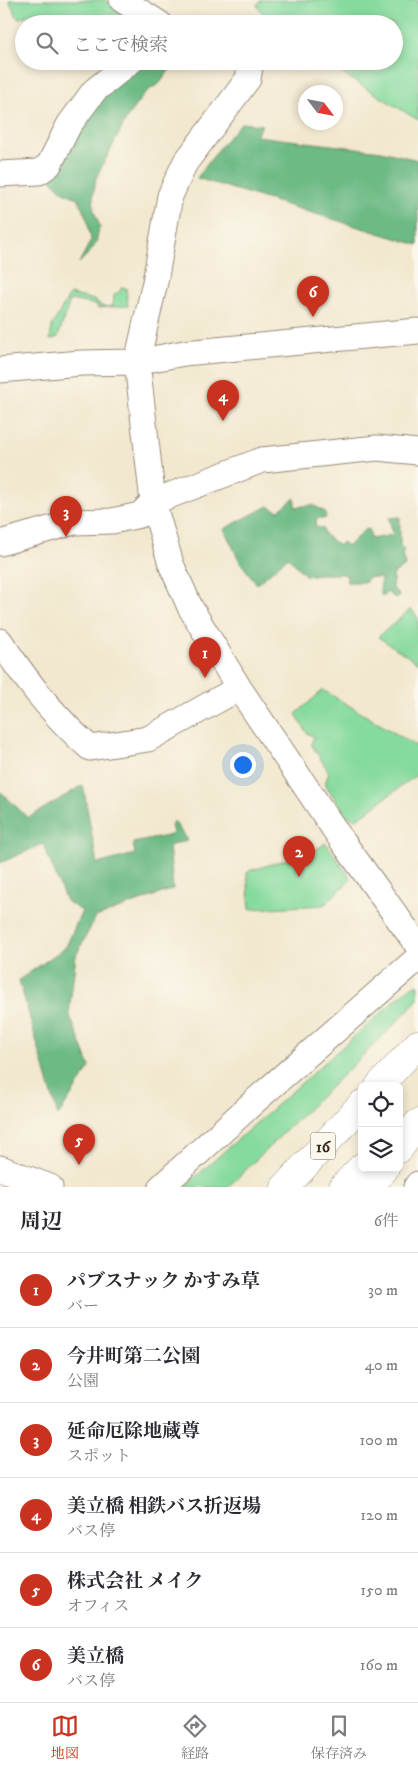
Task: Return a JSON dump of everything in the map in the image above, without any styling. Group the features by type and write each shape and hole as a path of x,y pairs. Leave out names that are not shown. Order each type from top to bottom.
{"highway":[{"path":"383,1082 418,1044"},
{"path":"403,1122 418,1106"},
{"name":"16","path":"285,1187 358,1108"},
{"path":"403,1144 418,1123"},
{"name":"16","path":"343,1187 358,1171"},
{"path":"370,1187 382,1172"}],"street":[{"path":"122,0 146,15"},
{"path":"0,174 39,172 48,165 69,125 94,91 120,70"},
{"path":"250,70 248,79 185,163 170,196 155,282 137,362 153,502 171,564 190,607 239,688 343,842 418,946"},
{"path":"0,370 137,362 203,351 418,331"},
{"path":"0,542 74,522 112,521 140,515 153,502 262,460 377,448 418,452"},
{"path":"0,641 19,671 75,736 90,748 148,739 239,688"},
{"path":"161,1187 256,1100 418,958"},
{"path":"0,1168 50,1187"}],"green space":[{"path":"9,0 105,0 129,15 59,15 39,12 29,15 16,15"},
{"path":"261,0 418,0 418,120 337,70 403,70 403,15 264,15 257,5"},
{"path":"132,70 169,70 160,83 146,92 129,114 96,178 93,196 94,211 100,227 96,243 79,263 91,240 87,219 78,198 65,193 47,176 102,98"},
{"path":"241,123 262,125 256,136 381,151 418,160 418,245 197,178"},
{"path":"122,287 126,288 128,306 97,308 98,305 70,300 58,337 50,340 52,326 70,294 92,300 103,307 113,306 114,295"},
{"path":"295,498 295,507 313,505 325,512 326,518 317,518 315,527 323,528 324,534 339,546 342,542 348,546 364,530 369,529 371,539 393,535 389,518 400,517 400,546 404,550 402,554 405,566 394,573 392,587 399,595 398,598 387,592 383,597 380,593 381,578 367,577 366,582 347,582 346,574 306,576 288,557 257,584 240,562 224,529 268,506 278,511"},
{"path":"411,609 418,618 418,663 378,637"},
{"path":"323,690 418,747 418,774 357,819 347,816 325,784 329,772 311,744 314,737 307,733 296,714"},
{"path":"83,785 97,864 135,854 133,843 171,835 173,833 171,825 174,821 187,840 169,846 173,889 96,917 76,955 69,1013 90,1067 58,1116 19,980 66,947 82,911 66,901 43,844 0,863 0,791 28,818"},
{"path":"326,843 351,879 324,905 250,909 247,873 249,871 314,851"},
{"path":"418,984 418,999 390,1029 228,1187 184,1187 409,988"}],"place":[{"name":"美立橋","path":"313,317"},
{"name":"美立橋 相鉄バス折返場","path":"223,421"},
{"name":"延命厄除地蔵尊","path":"66,537"},
{"name":"パブスナック かすみ草","path":"205,678"},
{"name":"今井町第二公園","path":"299,877"},
{"name":"株式会社 メイク","path":"79,1165"}]}
